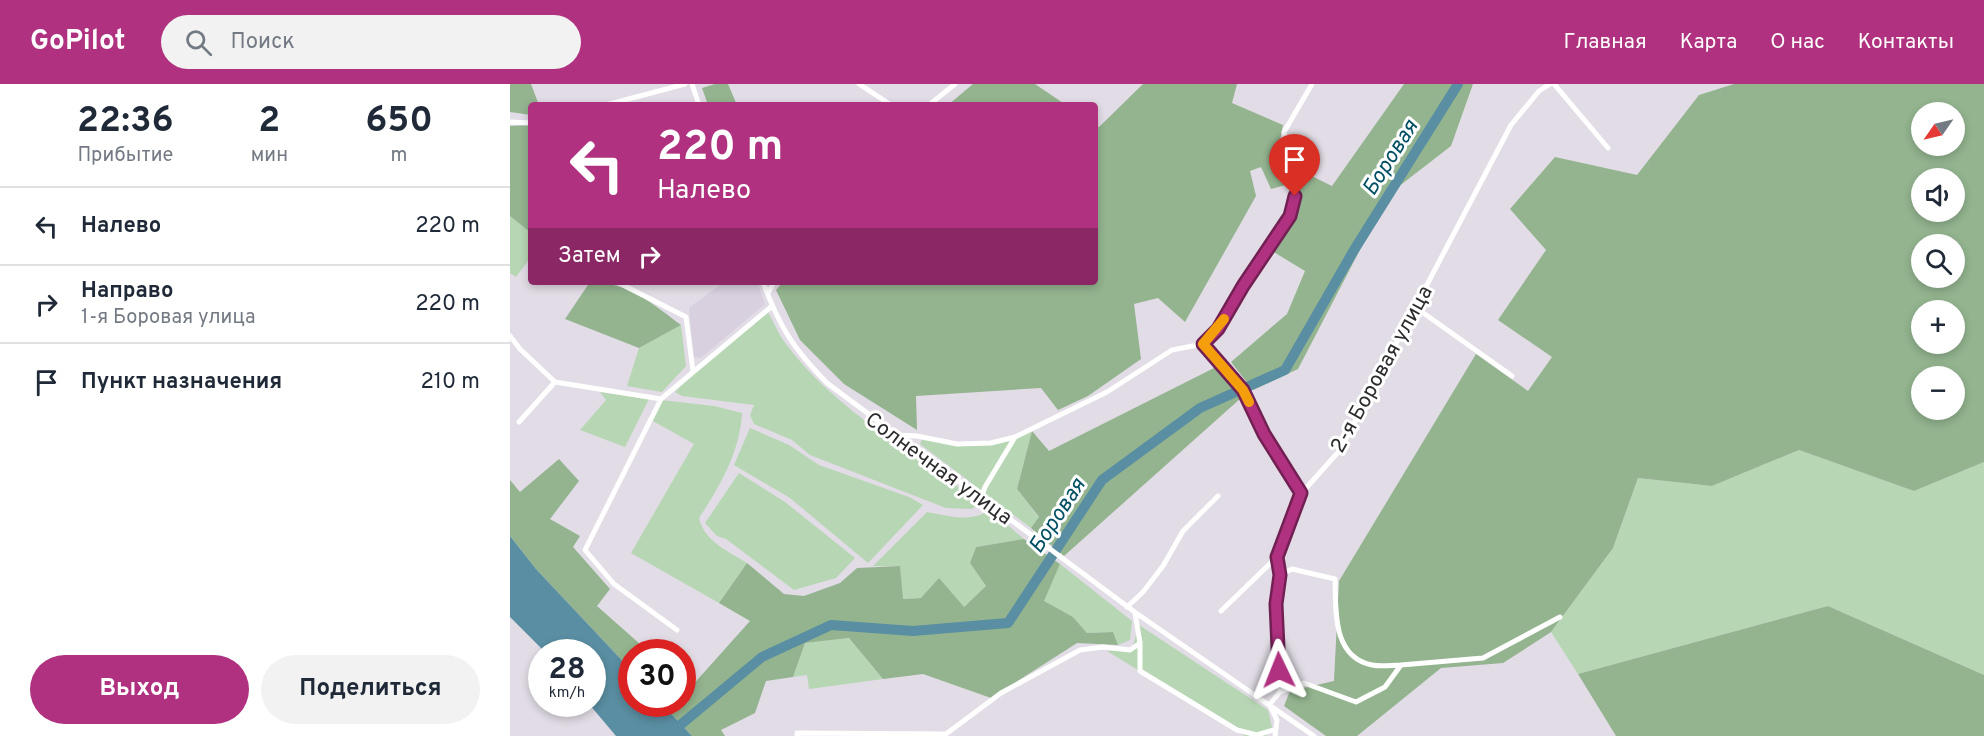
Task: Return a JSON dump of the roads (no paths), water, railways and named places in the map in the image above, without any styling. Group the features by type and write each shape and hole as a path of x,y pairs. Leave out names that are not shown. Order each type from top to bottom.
{"street":[{"path":"617,102 685,84"},
{"path":"692,84 698,102"},
{"path":"859,84 886,102"},
{"path":"933,102 955,84"},
{"path":"894,435 917,436 957,444 991,443 1015,437 1107,392 1172,350 1203,344 1218,329 1243,286 1290,216 1295,196 1284,132 1312,84"},
{"path":"1552,84 1608,148"},
{"name":"2-я Боровая улица","path":"1277,557 1301,493 1340,450 1511,125 1539,91 1552,84"},
{"path":"510,122 528,123"},
{"path":"623,285 686,317 693,371"},
{"name":"Солнечная улица","path":"765,285 771,307 799,354 827,383 1135,613 1314,736"},
{"path":"768,293 772,285"},
{"path":"510,336 520,350 555,382 661,399 666,398 693,371 771,307"},
{"path":"1415,307 1512,376"},
{"path":"1203,344 1243,390 1264,434 1301,493"},
{"path":"519,422 555,382"},
{"path":"661,399 585,550 614,584 677,630"},
{"path":"981,499 985,487 1015,437"},
{"path":"1127,607 1143,592 1163,566 1183,531 1218,496"},
{"path":"1277,557 1280,575 1276,604 1280,692"},
{"path":"1221,611 1277,557"},
{"path":"1280,575 1292,569 1335,579 1336,615 1341,643 1354,657 1372,665 1401,665 1483,658 1560,617"},
{"path":"1135,613 1140,643 1140,671 1244,736"},
{"path":"797,736 797,734 946,735 1001,693 1080,650 1103,647 1130,650 1140,643"},
{"path":"1237,730 1257,735 1276,733 1277,720 1269,705 1280,692 1304,683 1356,702 1385,687 1401,665"}],"water":[{"path":"510,536 536,569 602,639 532,639 510,617"},
{"path":"606,643 618,656 618,717 674,717 692,736 616,736 600,717 606,717"}],"waterway":[{"name":"Боровая","path":"667,736 762,657 831,625 913,631 1008,623 1102,480 1200,408 1285,370 1354,250 1458,84"}]}
